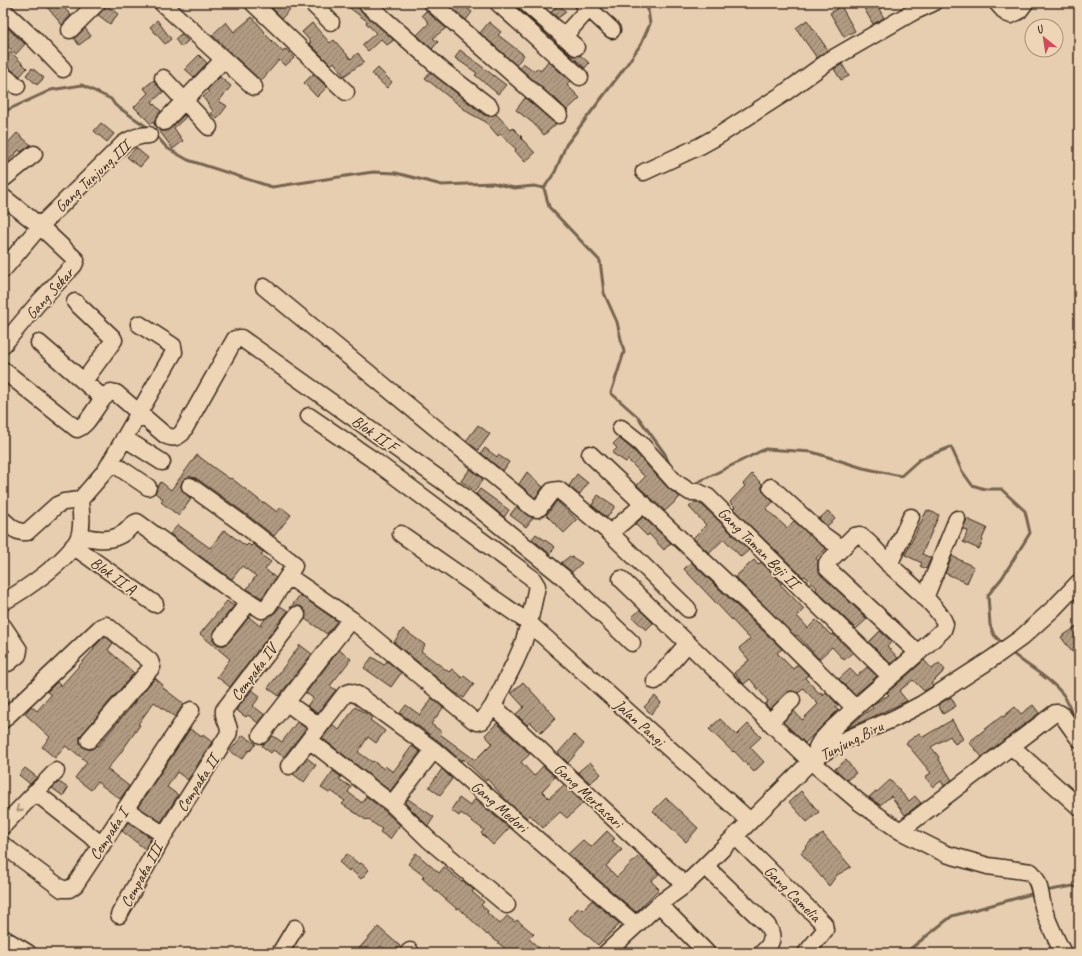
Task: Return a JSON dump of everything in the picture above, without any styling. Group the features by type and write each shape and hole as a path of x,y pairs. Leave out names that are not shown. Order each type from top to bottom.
{"street":[{"path":"162,3 254,87"},
{"path":"253,3 346,92"},
{"path":"312,3 330,22"},
{"path":"366,3 442,70 490,107"},
{"path":"432,3 559,115"},
{"path":"498,3 580,76"},
{"path":"526,3 576,47"},
{"path":"644,172 718,136 783,94 830,60 913,12 933,3"},
{"path":"997,3 1006,13 1011,15 1019,11 1025,3"},
{"path":"70,30 90,5"},
{"path":"563,37 588,5 612,30"},
{"path":"3,10 63,69"},
{"path":"164,122 223,60"},
{"path":"3,75 16,86"},
{"path":"163,78 209,127"},
{"name":"Gang Tunjung III","path":"3,270 40,226 123,144 139,136 149,135"},
{"path":"3,179 34,154"},
{"path":"3,197 40,226"},
{"name":"Gang Sekar","path":"3,345 76,263 73,256 40,226"},
{"path":"264,287 533,508 535,509 540,507 552,490 559,490 610,533 688,610"},
{"path":"74,302 114,340 84,381"},
{"path":"3,520 15,530 28,532 57,506 64,502 80,500 106,470 138,412 174,352 173,346 139,324"},
{"name":"Blok II F","path":"138,412 165,435 174,438 177,437 182,433 235,339 241,338 462,495 566,580 632,643"},
{"path":"39,343 104,398"},
{"path":"3,370 77,429 83,426 104,398 111,392 116,393 138,412"},
{"path":"288,576 351,619 477,722 482,721 494,706 523,644 537,586 532,578 372,459 309,416"},
{"name":"Gang Taman Beji II","path":"621,428 640,443 676,482 690,492 698,492 708,497 891,678"},
{"path":"124,438 162,462"},
{"path":"590,454 761,615 855,708"},
{"path":"111,462 148,488"},
{"path":"76,541 110,539 125,532 137,522 259,609 266,609 294,566 293,562 190,486"},
{"path":"771,487 823,535 841,548"},
{"path":"3,602 24,590 52,568 76,541 82,523 80,500"},
{"path":"610,533 644,504"},
{"path":"889,565 912,517"},
{"path":"925,598 958,519"},
{"name":"Jalan Pangi","path":"401,534 529,622 750,821"},
{"path":"815,758 817,747 820,742 855,708 891,678 943,630 945,624 942,617 925,598 889,565 860,535 854,536 827,563 827,568 918,653"},
{"name":"Blok II A","path":"76,541 154,604"},
{"path":"621,579 770,722 815,758 860,802 900,831 946,854 988,866 1031,872 1035,876 1044,909 1063,953"},
{"name":"Tunjung Biru","path":"611,951 659,904 705,866 815,758 840,742 917,707 997,655 1021,638 1054,608 1079,582"},
{"path":"222,636 250,602"},
{"name":"Cempaka IV","path":"230,732 223,715 224,710 297,615"},
{"path":"261,735 351,619"},
{"path":"3,720 100,627 106,625 150,661 152,667 89,740"},
{"path":"3,626 19,650 18,655 8,663"},
{"path":"655,681 688,643"},
{"name":"Gang Medori","path":"319,726 345,694 350,692 358,695 434,750 636,925"},
{"path":"770,722 792,700"},
{"path":"287,703 319,726 289,766"},
{"name":"Gang Mertasari","path":"494,706 685,884"},
{"name":"Cempaka I","path":"3,845 62,889 69,889 75,885 191,710"},
{"path":"900,831 1055,714 1059,713 1062,715 1079,739"},
{"name":"Cempaka II","path":"164,835 230,732"},
{"path":"309,740 392,804 430,840 507,905"},
{"path":"1011,746 1079,807"},
{"path":"392,804 434,750"},
{"path":"3,826 56,771"},
{"path":"35,792 102,845"},
{"path":"125,809 164,835"},
{"name":"Cempaka III","path":"119,915 164,835"},
{"name":"Gang Camelia","path":"736,836 824,924 825,930 811,951"},
{"path":"705,866 767,925 771,931 772,938 769,946 762,953"},
{"path":"659,904 707,953"},
{"path":"280,953 295,928"},
{"path":"3,938 28,953"}],"building":[{"path":"51,3 59,3 71,15 62,25 47,7"},
{"path":"277,3 296,3 282,18 272,8"},
{"path":"343,3 357,3 360,10 394,40 387,45 381,39 368,51 362,45 376,33 366,23 367,21"},
{"path":"446,3 460,3 472,12 466,20"},
{"path":"861,3 889,3 879,9 884,18 873,24"},
{"path":"559,4 566,12 558,18 551,12"},
{"path":"106,5 118,14 110,24 98,15"},
{"path":"841,6 855,31 844,37 830,13"},
{"path":"426,11 446,28 433,38 438,42 432,49 417,35 429,23 422,15"},
{"path":"252,17 265,32 264,33 283,52 286,49 294,58 285,66 279,60 261,81 212,35 226,22 234,32"},
{"path":"157,20 171,39 165,44 150,27"},
{"path":"807,20 828,50 817,58 796,28"},
{"path":"489,22 501,32 498,35 524,55 516,65 480,33"},
{"path":"312,23 330,43 334,40 351,59 358,53 364,62 344,76 334,62 331,65 309,43 311,42 302,32"},
{"path":"3,24 25,44 16,54 3,42"},
{"path":"85,28 91,36 79,45 74,38"},
{"path":"181,34 188,41 181,47 175,39"},
{"path":"559,45 570,54 575,56 580,55 589,63 585,68"},
{"path":"460,50 506,85 498,94 475,75 477,73 455,58"},
{"path":"11,52 27,68 20,76 3,65 3,60"},
{"path":"199,55 207,63 194,77 185,69"},
{"path":"548,61 570,81 567,85 580,98 567,110 520,68 523,63 534,71 537,68 541,71"},
{"path":"842,64 849,76 841,80 834,69"},
{"path":"32,68 44,78 37,85 26,75"},
{"path":"378,68 392,82 387,88 372,74"},
{"path":"430,72 484,115 489,116 496,114 511,130 513,128 522,137 521,138 535,153 525,162 515,151 516,149 500,134 498,136 486,122 469,113 425,78"},
{"path":"313,74 327,87 317,97 304,83"},
{"path":"220,77 231,86 219,101 227,106 217,119 211,114 213,111 203,97 209,92 207,90"},
{"path":"154,80 163,92 152,102 161,111 155,119 155,126 153,122 151,124 134,107 148,93 144,88"},
{"path":"525,98 556,124 544,135 533,123 516,110"},
{"path":"184,115 186,117 174,128 183,141 173,149 158,129 167,131"},
{"path":"101,123 114,134 107,142 94,131"},
{"path":"17,133 31,145 21,152 19,150 3,167 3,140 7,144"},
{"path":"136,148 148,158 140,167 127,157"},
{"path":"478,425 490,434 478,450 466,441"},
{"path":"619,438 633,450 668,488 680,497 665,511 637,485 645,477 628,460 626,462 612,453 617,448 613,444"},
{"path":"485,448 497,457 498,455 509,462 503,471 481,453"},
{"path":"197,455 277,512 281,507 291,515 274,536 196,478 191,477 183,480 181,485 182,490 191,499 179,516 161,502 163,499 155,493 157,487 161,482 171,490"},
{"path":"470,469 483,479 475,491 461,481"},
{"path":"527,472 543,487 535,498 519,484"},
{"path":"577,474 588,483 579,495 569,486"},
{"path":"752,474 762,484 762,490 773,502 766,509 787,528 794,521 826,549 816,558 818,561 818,571 867,619 856,629 816,590 817,588 805,576 803,577 733,509 735,507 730,502 745,486 743,484"},
{"path":"480,489 509,510 504,517 476,494"},
{"path":"598,495 615,506 607,518 592,505"},
{"path":"557,501 577,520 564,533 546,515"},
{"path":"695,502 702,505 749,550 741,557 724,539 709,553 693,538 706,525 689,507"},
{"path":"516,507 533,518 526,527 510,515"},
{"path":"927,510 939,515 922,554 931,558 926,569 920,566 922,563 905,555"},
{"path":"828,511 835,519 827,526 819,519"},
{"path":"643,517 671,543 664,550 649,534 647,536 635,524"},
{"path":"967,519 987,528 979,549 963,542 968,531 963,529"},
{"path":"178,525 210,548 224,530 246,546 248,544 251,546 253,544 263,552 261,555 271,562 265,569 276,578 262,598 247,589 256,576 242,566 232,579 230,578 170,534"},
{"path":"536,534 555,547 550,554 532,539"},
{"path":"570,556 582,563 572,572 561,563"},
{"path":"952,556 974,567 967,583 945,573"},
{"path":"754,560 758,565 761,562 782,583 780,584 804,609 797,616 808,628 816,620 831,635 833,634 853,653 844,660 832,647 819,659 797,635 795,636 735,577"},
{"path":"691,562 782,649 777,653 793,669 798,664 808,675 805,678 819,693 821,692 823,695 826,692 838,705 835,707 838,710 805,743 783,722 794,711 802,720 818,704 803,688 798,693 790,691 786,693 770,709 765,704 768,701 750,679 744,684 742,682 734,673 749,660 739,648 750,639 684,569"},
{"path":"300,595 337,621 327,634 305,619 306,612 302,607 298,606 290,608"},
{"path":"227,601 234,606 215,630 213,635 213,640 220,645 225,645 229,642 249,617 260,626 266,618 276,612 280,606 288,611 230,687 217,677 230,659 200,634"},
{"path":"640,610 653,623 646,630 632,617"},
{"path":"1079,625 1079,647 1072,652 1061,637"},
{"path":"403,629 425,645 421,651 449,672 452,669 462,678 464,676 474,684 464,698 454,692 394,642"},
{"path":"880,631 892,642 887,646 898,658 891,664 869,642"},
{"path":"105,636 113,643 108,650 134,673 82,734 80,743 83,747 92,749 97,745 98,746 155,678 163,685 162,687 184,704 175,717 154,702 138,724 140,725 119,755 107,769 129,786 120,799 97,782 91,790 75,778 87,762 66,746 55,758 42,747 50,737 25,714 31,706 37,711 51,695 47,692 57,682 61,686"},
{"path":"300,645 312,654 279,696 268,688"},
{"path":"339,650 351,659 330,686 336,690 318,713 307,706 313,698 306,693"},
{"path":"372,657 384,665 387,661 401,673 391,687 364,668"},
{"path":"924,660 932,669 939,663 945,670 931,684 933,686 924,691 913,680 899,691 907,701 846,729 873,708 872,706 875,703 889,695 887,693"},
{"path":"867,667 877,676 855,695 839,679 850,669 857,676"},
{"path":"523,682 556,718 541,733 530,722 527,725 516,714 524,707 511,693"},
{"path":"252,690 260,696 253,706 265,715 258,723 248,715 246,717 236,710"},
{"path":"655,696 661,703 651,714 644,707"},
{"path":"951,697 956,706 943,714 938,705"},
{"path":"432,698 443,708 431,724 442,732 440,734 475,760 492,743 485,735 497,723 530,754 521,762 534,776 543,766 555,777 542,791 549,798 564,785 583,803 567,818 560,812 543,828 530,815 527,818 509,803 487,779 486,781 463,759 461,761 440,742 400,713 406,705 420,715"},
{"path":"1033,705 1039,713 982,757 969,742 1015,707 1021,714"},
{"path":"355,707 372,717 370,720 385,731 376,743 368,737 358,752 372,762 373,761 384,769 385,766 393,772 412,746 420,752 390,791 322,738 333,725 339,730"},
{"path":"720,719 737,735 748,724 761,737 750,747 764,762 754,772 734,751 733,752 709,729"},
{"path":"952,720 963,739 955,744 950,736 931,747 939,757 938,758 952,780 944,786 941,781 933,787 925,777 931,773 906,743 919,733 923,737"},
{"path":"297,722 306,728 284,757 273,750 271,753 262,746 273,736 282,742"},
{"path":"190,729 202,737 203,735 212,742 188,780 177,772 167,787 178,795 161,822 138,807"},
{"path":"243,735 256,744 242,759 230,751"},
{"path":"574,735 584,744 568,763 558,753"},
{"path":"307,758 316,765 304,782 293,774"},
{"path":"846,760 856,773 847,780 835,769"},
{"path":"590,762 601,774 590,783 578,772"},
{"path":"25,768 37,777 30,784 19,775"},
{"path":"442,769 452,779 440,795 429,787"},
{"path":"333,771 341,777 339,779 351,787 348,792 362,803 366,796 400,825 390,839 380,832 382,829 342,804 345,801 331,791 329,793 321,788"},
{"path":"890,780 909,801 915,796 921,803 905,815 891,796 880,805 869,797"},
{"path":"59,782 68,788 63,796 52,788"},
{"path":"801,791 819,812 807,822 789,802"},
{"path":"459,798 470,806 475,799 509,828 493,845 481,833 484,830 461,813 459,816 451,810"},
{"path":"666,798 698,828 686,842 653,811"},
{"path":"408,799 434,817 428,826 405,803"},
{"path":"128,822 151,838 145,849 122,831"},
{"path":"607,831 615,839 612,841 622,850 606,866 617,877 639,856 659,874 651,881 659,889 636,912 568,854 583,840 591,847"},
{"path":"823,834 851,867 837,875 829,886 801,853 810,842"},
{"path":"416,853 439,873 444,867 474,890 472,892 484,902 481,905 488,911 487,913 500,924 507,916 515,922 517,920 534,934 529,939 545,953 520,953 515,948 510,953 488,934 487,935 459,908 457,909 436,891 422,878 424,876 408,864"},
{"path":"347,854 369,870 361,879 339,862"},
{"path":"592,900 620,924 598,945 568,918 579,907 582,910"},
{"path":"378,927 400,946 394,953 389,953 381,946 373,953 355,953"}],"waterway":[{"path":"647,3 650,24 641,44 566,145 555,172 544,188 549,207 600,261 604,293 617,322 624,352 611,393 638,417 665,454 670,466"},
{"path":"3,112 51,90 82,85 111,99 115,105 150,129"},
{"path":"154,133 167,148 188,160 272,187 373,172 396,173 442,185 493,183 514,188 534,186 544,188"},
{"path":"687,481 694,484 765,449 812,452 863,468 901,476 920,459 951,447 962,471 972,485 985,489 1001,489 1025,511 1030,533 1002,578 988,595 990,625 994,635 1003,644"},
{"path":"1010,651 1055,686 1066,698 1075,720 1079,723"},
{"path":"1045,891 1073,886 1079,888"},
{"path":"905,953 952,916 1035,893"}]}
